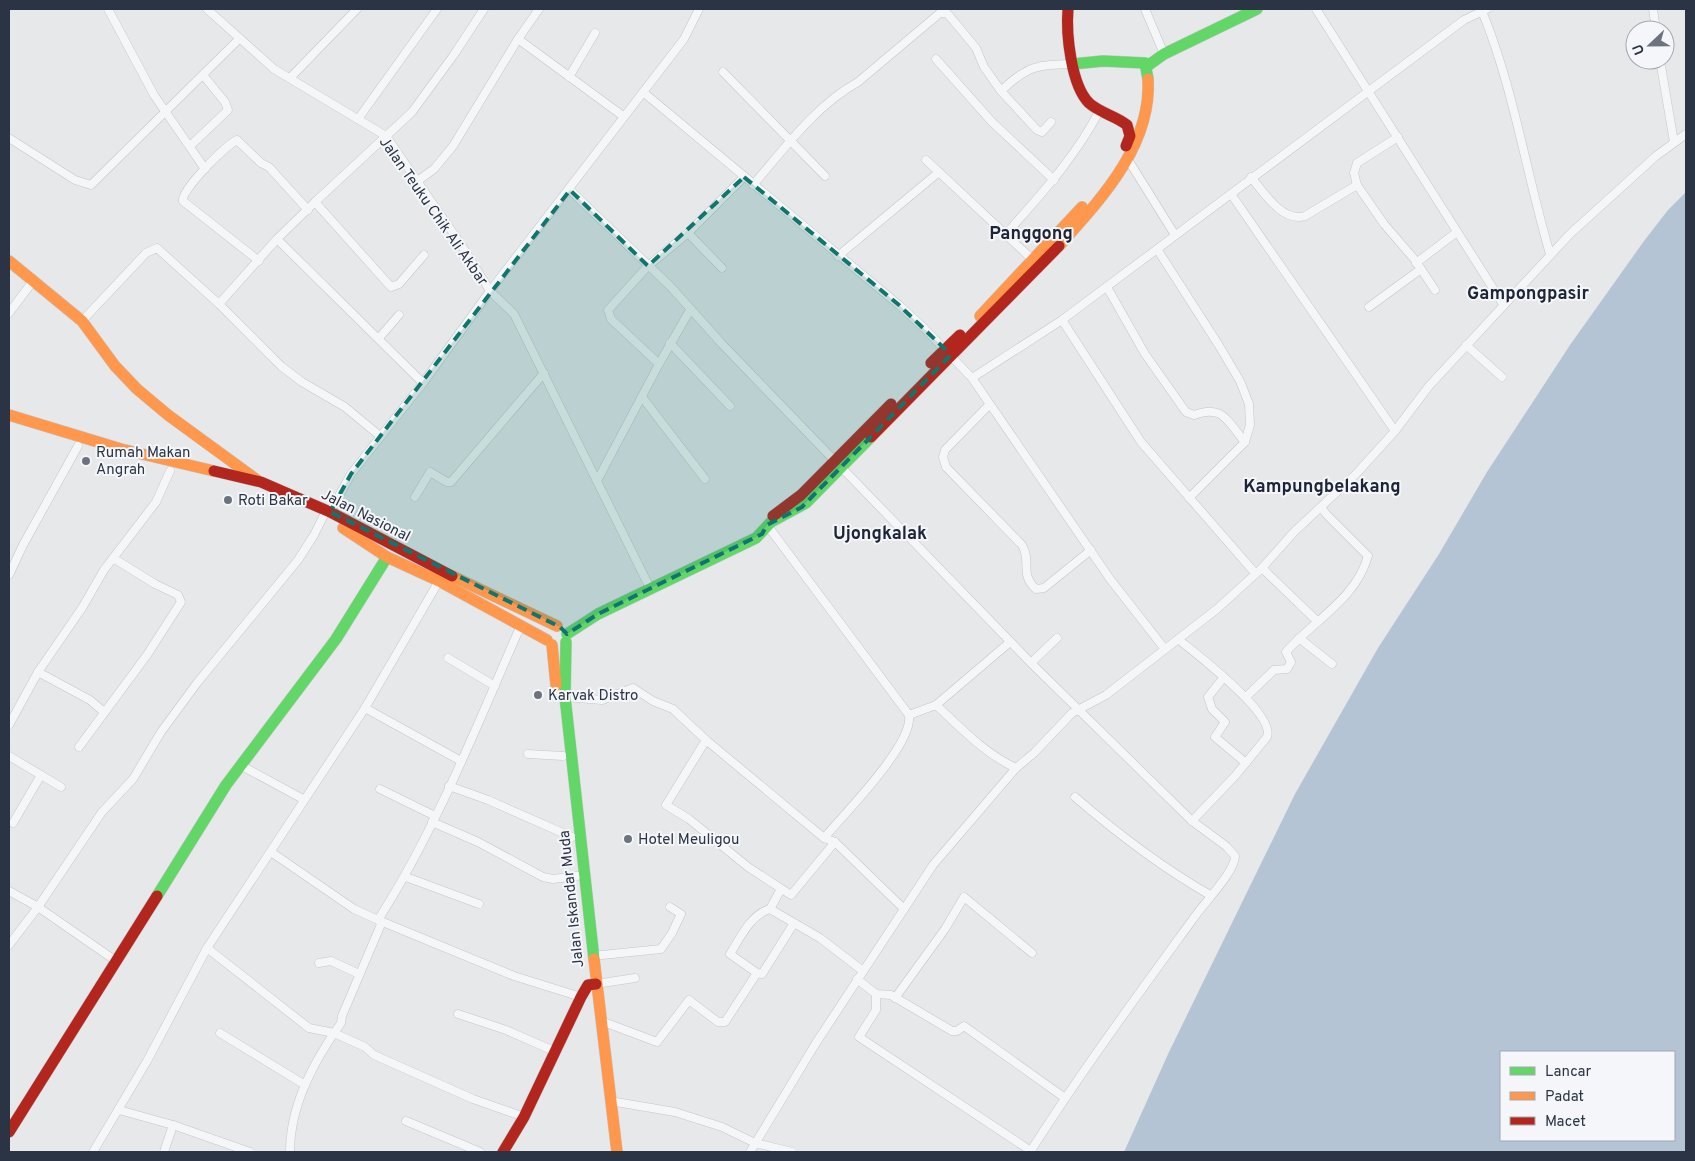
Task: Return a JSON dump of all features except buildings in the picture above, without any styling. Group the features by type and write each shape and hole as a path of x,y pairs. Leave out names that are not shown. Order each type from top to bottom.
{"main road":[{"path":"839,465 755,529 647,582 563,632 559,646 550,643 550,629 563,632 757,537 762,534 767,525 802,507 839,465 1079,212 1129,140 1129,130 1126,125 1100,110 1082,94 1073,64 1068,9"},
{"path":"1146,67 1164,54 1257,9"},
{"path":"947,353 1050,257 1077,227 1127,158 1145,111 1148,84 1145,63 1087,61 1073,64"},
{"path":"9,261 82,321 115,366 137,389 175,421 260,482"},
{"name":"Jalan Nasional","path":"9,415 121,449 260,482 563,632"},
{"name":"Jalan Nasional","path":"9,425 170,471 256,491 337,520 387,557 439,581 521,625 550,643"},
{"path":"9,1132 240,765 336,639 387,557"},
{"name":"Jalan Iskandar Muda","path":"563,632 565,697 592,956 592,984 601,1021 617,1152"},
{"name":"Jalan Iskandar Muda","path":"550,643 572,837 592,984 609,1152"},
{"path":"503,1152 524,1117 581,997 592,984"}],"street":[{"path":"108,9 154,95 205,169"},
{"name":"Jalan Teuku Chik Ali Akbar","path":"208,9 274,69 386,136 462,246 490,291 514,314 598,479 647,582"},
{"path":"290,78 357,9"},
{"path":"358,119 437,9"},
{"path":"219,304 278,239 315,202 412,112 453,56 484,9"},
{"path":"416,182 434,169 448,153 518,39 539,9"},
{"path":"10,940 38,907 102,812 133,780 160,732 187,697 298,560 314,536 337,520 351,474 424,384 490,291 570,190 642,92 684,39 699,9"},
{"path":"1145,9 1164,54"},
{"path":"1316,9 1503,304"},
{"path":"972,378 1062,320 1466,18 1484,10 1505,74 1536,207 1550,254"},
{"path":"753,185 790,142 844,90 858,82 940,13 949,15 976,48 984,67 1001,91 1039,132 1051,122"},
{"path":"569,77 595,32"},
{"path":"9,138 63,173 83,184 91,185 239,39"},
{"path":"518,39 624,116"},
{"path":"936,59 992,122 1054,180"},
{"path":"1001,91 1017,75 1034,67 1073,64"},
{"path":"1662,70 1674,142"},
{"path":"723,72 825,176"},
{"path":"190,146 228,110 225,102 203,75"},
{"path":"642,92 899,305 972,378 1110,579 1164,648"},
{"path":"1006,234 1054,180 1082,143 1100,110"},
{"path":"750,1152 857,979 932,865 1016,768 1034,754 1068,716 1106,695 1164,648 1217,609 1258,571 1294,532 1356,474 1395,431 1428,386 1550,254 1605,201 1686,134"},
{"path":"1398,136 1356,163 1354,173 1357,186 1435,290"},
{"path":"259,260 183,202 184,193 205,169 237,140 261,163 270,167 308,210"},
{"path":"1127,158 1175,235"},
{"path":"926,160 1033,260"},
{"path":"838,256 939,172"},
{"path":"658,364 611,319 608,313 609,308 648,266 688,233 744,177"},
{"path":"1251,177 1270,201 1289,216 1297,219 1357,186"},
{"path":"570,190 671,287 690,310 1010,642 1192,821 1226,846 1234,856 1230,872 1210,895 1065,1098 1030,1152 859,1037 876,1010 876,994"},
{"path":"1231,194 1395,431"},
{"path":"315,202 391,287 399,284 424,255"},
{"path":"1369,307 1457,232"},
{"path":"688,233 722,268"},
{"path":"278,239 424,384"},
{"path":"82,321 146,253 154,248 163,252 219,304 281,366 302,382 345,407 380,436"},
{"path":"1157,249 1218,344 1245,391 1249,404 1250,425 1245,442 1189,498"},
{"path":"9,313 33,281"},
{"path":"1107,287 1145,354 1186,412 1194,415 1208,410 1217,412 1245,442"},
{"path":"598,479 658,364 690,310"},
{"path":"379,338 399,315"},
{"path":"1062,320 1141,442 1189,498 1258,571 1318,622"},
{"path":"670,343 730,406"},
{"path":"1466,345 1502,377"},
{"path":"415,497 430,472 451,482 544,373"},
{"path":"642,397 705,479"},
{"path":"989,405 945,450 943,457 946,467 1022,544 1026,553 1026,576 1036,589 1044,588 1090,550"},
{"path":"9,575 23,545 78,446"},
{"path":"9,725 38,672 113,558 145,519 156,502 170,471"},
{"path":"1246,697 1274,670 1287,669 1291,662 1286,652 1299,638 1340,604 1365,568 1368,556 1322,507"},
{"path":"767,525 909,715 910,724 900,746 824,838"},
{"path":"79,747 147,655 177,611 182,599 113,558"},
{"path":"93,1152 119,1110 207,948 303,799 365,708 439,581"},
{"path":"290,1152 290,1134 296,1105 305,1085 341,1023 380,921 406,877 450,786 521,625"},
{"path":"1032,663 1057,638"},
{"path":"1299,638 1332,664"},
{"path":"1178,639 1246,697 1266,722 1269,730 1268,737 1192,821"},
{"path":"909,715 936,706 1010,642"},
{"path":"448,658 495,686"},
{"path":"38,672 90,700 104,712"},
{"path":"1224,677 1208,698 1212,708 1225,722 1215,736 1246,763"},
{"path":"565,697 602,700 633,688 652,701 673,709 706,740 824,838 835,842 904,909"},
{"path":"936,706 979,744 1016,768"},
{"path":"365,708 461,761"},
{"path":"706,740 666,805 689,819 748,867 786,894 794,894 835,842"},
{"path":"528,754 563,756"},
{"path":"9,756 61,786"},
{"path":"240,765 303,799"},
{"path":"13,823 41,775"},
{"path":"450,786 488,800 572,837"},
{"path":"380,789 543,877 577,876"},
{"path":"1076,797 1117,833 1170,872 1210,895"},
{"path":"270,852 354,909 514,976 581,997"},
{"path":"406,877 479,904"},
{"path":"770,909 781,889"},
{"path":"9,890 38,907 116,961"},
{"path":"893,996 945,929 964,897 1032,953"},
{"path":"592,956 661,949 672,933 680,914 670,907"},
{"path":"794,923 762,974 757,973 730,954 744,932 761,911 770,909 820,938 863,971"},
{"path":"207,948 309,1028 334,1033 365,1047 374,1055 473,1099 524,1117"},
{"path":"319,963 331,961 359,974"},
{"path":"601,1021 657,1042 689,1000 718,1022 724,1022 757,973"},
{"path":"592,984 636,978"},
{"path":"857,979 876,994 893,996 952,1031 957,1031 964,1026 1065,1098"},
{"path":"458,1014 506,1030 554,1051"},
{"path":"220,1033 305,1085"},
{"path":"610,1101 675,1112 722,1127 755,1143 788,1151"},
{"path":"119,1110 173,1124 250,1152"},
{"path":"406,1121 480,1152"},
{"path":"164,1152 173,1124"}],"highlighted area":[{"path":"744,177 899,305 945,349 949,357 802,507 767,525 762,534 598,614 567,634 560,627 330,512 351,474 570,190 648,266"}],"water":[{"path":"1686,192 1686,1152 1124,1152 1169,1052 1295,794 1378,648 1439,554 1487,472 1570,345 1668,210"}],"traffic: fast":[{"path":"1146,67 1164,54 1257,9"},
{"path":"1073,64 1103,61 1145,63 1148,79"},
{"path":"567,634 598,614 756,538 771,522 806,503 871,437"},
{"path":"157,896 226,785 336,639 387,557"},
{"path":"566,642 565,697 594,959"}],"traffic: slow":[{"path":"1059,246 1106,191 1132,149 1142,127 1147,104 1148,79"},
{"path":"980,316 1082,207"},
{"path":"9,261 82,321 115,366 137,389 168,415 257,480"},
{"path":"9,415 121,449 214,471"},
{"path":"343,528 387,557 439,581 547,640"},
{"path":"452,576 557,626"},
{"path":"552,645 556,685"},
{"path":"594,959 617,1152"}],"traffic: jam":[{"path":"1068,9 1069,45 1078,84 1089,103 1127,125 1130,136 1126,146"},
{"path":"871,437 1059,246"},
{"path":"931,363 960,335"},
{"path":"773,516 801,495 891,404"},
{"path":"214,471 261,482 330,512 452,576"},
{"path":"9,1132 157,896"},
{"path":"503,1152 524,1117 581,997 588,985 596,984"}],"place":[{"name":"Rumah Makan Angrah","path":"86,461"},
{"name":"Roti Bakar","path":"228,500"},
{"name":"Karvak Distro","path":"538,695"},
{"name":"Hotel Meuligou","path":"628,839"}],"district":[{"name":"Panggong","path":"1031,233"},
{"name":"Gampongpasir","path":"1528,293"},
{"name":"Kampungbelakang","path":"1322,486"},
{"name":"Ujongkalak","path":"880,533"}]}
